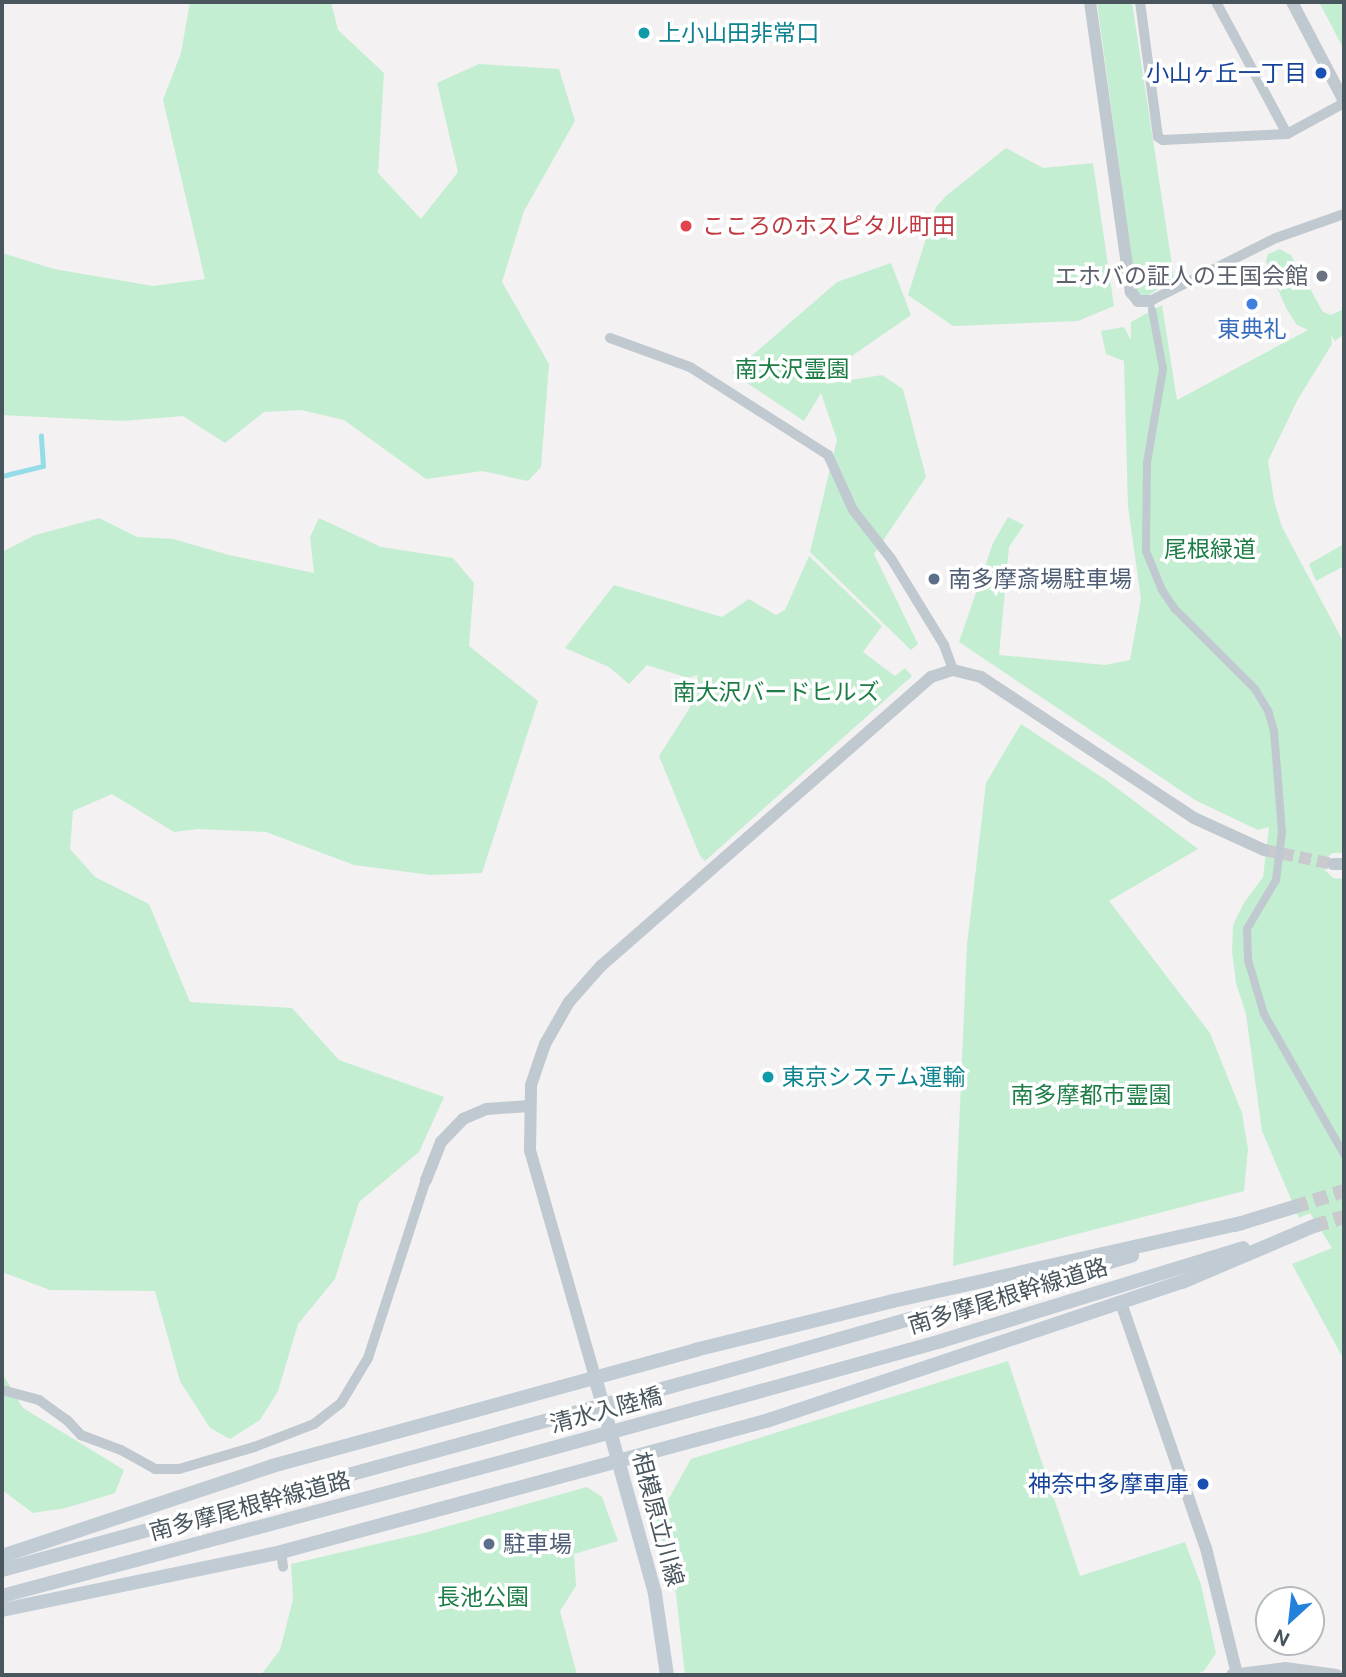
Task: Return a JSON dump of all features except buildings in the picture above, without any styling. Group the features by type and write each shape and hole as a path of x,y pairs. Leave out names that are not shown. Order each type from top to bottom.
{"main road":[{"name":"南多摩尾根幹線道路","path":"706,1377 847,1339 1294,1208"},
{"path":"2,1556 272,1466 595,1377 789,1325 1242,1223"},
{"name":"南多摩尾根幹線道路","path":"714,1404 941,1341 1314,1226 1182,1282 1121,1303"},
{"path":"2,1610 282,1560 619,1459 778,1417 1121,1303"},
{"name":"相模原立川線","path":"595,1377 655,1594 667,1675"},
{"name":"清水入陸橋","path":"501,1433 706,1377"},
{"name":"清水入陸橋","path":"509,1460 714,1404"},
{"name":"南多摩尾根幹線道路","path":"2,1570 501,1433"},
{"name":"南多摩尾根幹線道路","path":"2,1596 509,1460"}],"street":[{"path":"1090,2 1131,292 1138,301 1151,305 1276,238 1344,214"},
{"path":"1140,2 1158,137 1163,140 1287,134 1344,102 1292,2"},
{"path":"1216,2 1287,134"},
{"path":"1151,305 1163,369 1147,463 1146,551 1162,590 1175,608 1255,689 1268,711 1274,731 1282,832 1276,880 1247,929 1248,960 1264,1014 1344,1154"},
{"path":"610,338 690,367 828,455 853,510 892,560 944,645 953,670"},
{"path":"595,1377 534,1170 528,1106 535,1071 545,1044 569,1002 600,966 918,688 942,671 953,670 981,677 1194,818 1264,850"},
{"path":"2,1390 39,1400 67,1420 81,1436 121,1450 155,1469 179,1469 254,1447 314,1424 341,1403 360,1375 441,1142 463,1119 487,1109 528,1106"},
{"path":"1121,1303 1206,1548 1235,1675 1285,1668 1337,1675"}],"green space":[{"path":"190,2 331,2 338,30 384,73 378,173 421,219 458,172 437,83 479,64 559,69 575,121 524,211 502,282 549,364 541,467 528,481 482,471 426,479 344,420 301,410 264,412 225,443 183,416 122,421 2,415 2,253 54,269 153,286 205,279 163,100 181,53"},
{"path":"1097,2 1132,2 1174,278 1146,297 1136,292"},
{"path":"1319,2 1344,2 1344,50 1328,19"},
{"path":"1006,148 1043,168 1093,163 1114,306 1078,321 953,326 908,295 936,207"},
{"name":"尾根緑道","path":"1280,249 1291,255 1323,312 1331,315 1342,310 1344,314 1344,334 1335,341 1331,335 1332,344 1298,399 1268,461 1274,501 1282,527 1344,643 1344,853 1333,853 1327,857 1325,870 1333,878 1344,879 1344,1360 1292,1264 1332,1248 1310,1213 1299,1218 1262,1131 1246,1014 1236,983 1232,951 1233,925 1244,903 1263,877 1269,827 1258,830 1195,800 959,642 993,543 1008,517 1024,525 1009,547 999,655 1105,665 1130,660 1141,599 1128,507 1124,361 1106,354 1101,331 1124,327 1131,340 1131,322 1162,305 1177,400 1308,330 1297,325 1286,308 1266,261 1268,254"},
{"name":"南大沢霊園","path":"891,263 911,315 836,367 826,384 882,375 903,389 926,477 874,554 918,644 911,650 810,552 837,440 821,393 804,421 732,373 837,282"},
{"path":"99,518 137,537 173,539 229,555 314,573 310,537 319,518 381,547 453,558 474,583 469,646 538,701 482,873 431,875 354,865 266,832 198,829 174,832 112,794 73,811 70,849 95,877 149,904 190,1002 292,1008 339,1060 444,1097 419,1152 359,1202 335,1279 298,1324 278,1391 260,1420 230,1439 210,1428 180,1381 155,1291 50,1290 2,1272 2,552 35,535"},
{"path":"1344,544 1344,566 1316,581 1309,564"},
{"name":"南大沢バードヒルズ","path":"809,556 882,626 863,652 895,676 905,668 912,676 705,861 700,856 659,756 689,709 698,675 688,678 647,665 629,684 609,667 565,648 614,585 722,617 749,599 776,615 785,610"},
{"name":"南多摩都市霊園","path":"1021,724 1106,780 1198,849 1109,901 1210,1033 1242,1113 1248,1149 1244,1191 953,1266 967,945 986,783"},
{"path":"1008,1361 1080,1576 1185,1542 1201,1585 1216,1653 1204,1671 1193,1675 685,1675 676,1594 657,1520 691,1459"},
{"path":"2,1373 23,1408 124,1470 115,1493 66,1508 33,1513 2,1490"},
{"name":"長池公園","path":"587,1487 602,1497 618,1541 574,1554 576,1586 560,1611 577,1675 261,1675 280,1650 293,1599 291,1564 424,1533"}],"waterway":[{"path":"2,476 43,466 41,436"}],"tunnel":[{"path":"1264,850 1333,864"},
{"path":"1294,1207 1344,1191"},
{"path":"1314,1226 1344,1217"}],"place":[{"name":"上小山田非常口","path":"644,33"},
{"name":"小山ヶ丘一丁目","path":"1321,73"},
{"name":"こころのホスピタル町田","path":"686,226"},
{"name":"エホバの証人の王国会館","path":"1322,276"},
{"name":"東典礼","path":"1252,304"},
{"name":"南多摩斎場駐車場","path":"934,579"},
{"name":"東京システム運輸","path":"768,1077"},
{"name":"神奈中多摩車庫","path":"1203,1484"},
{"name":"駐車場","path":"489,1544"}]}
